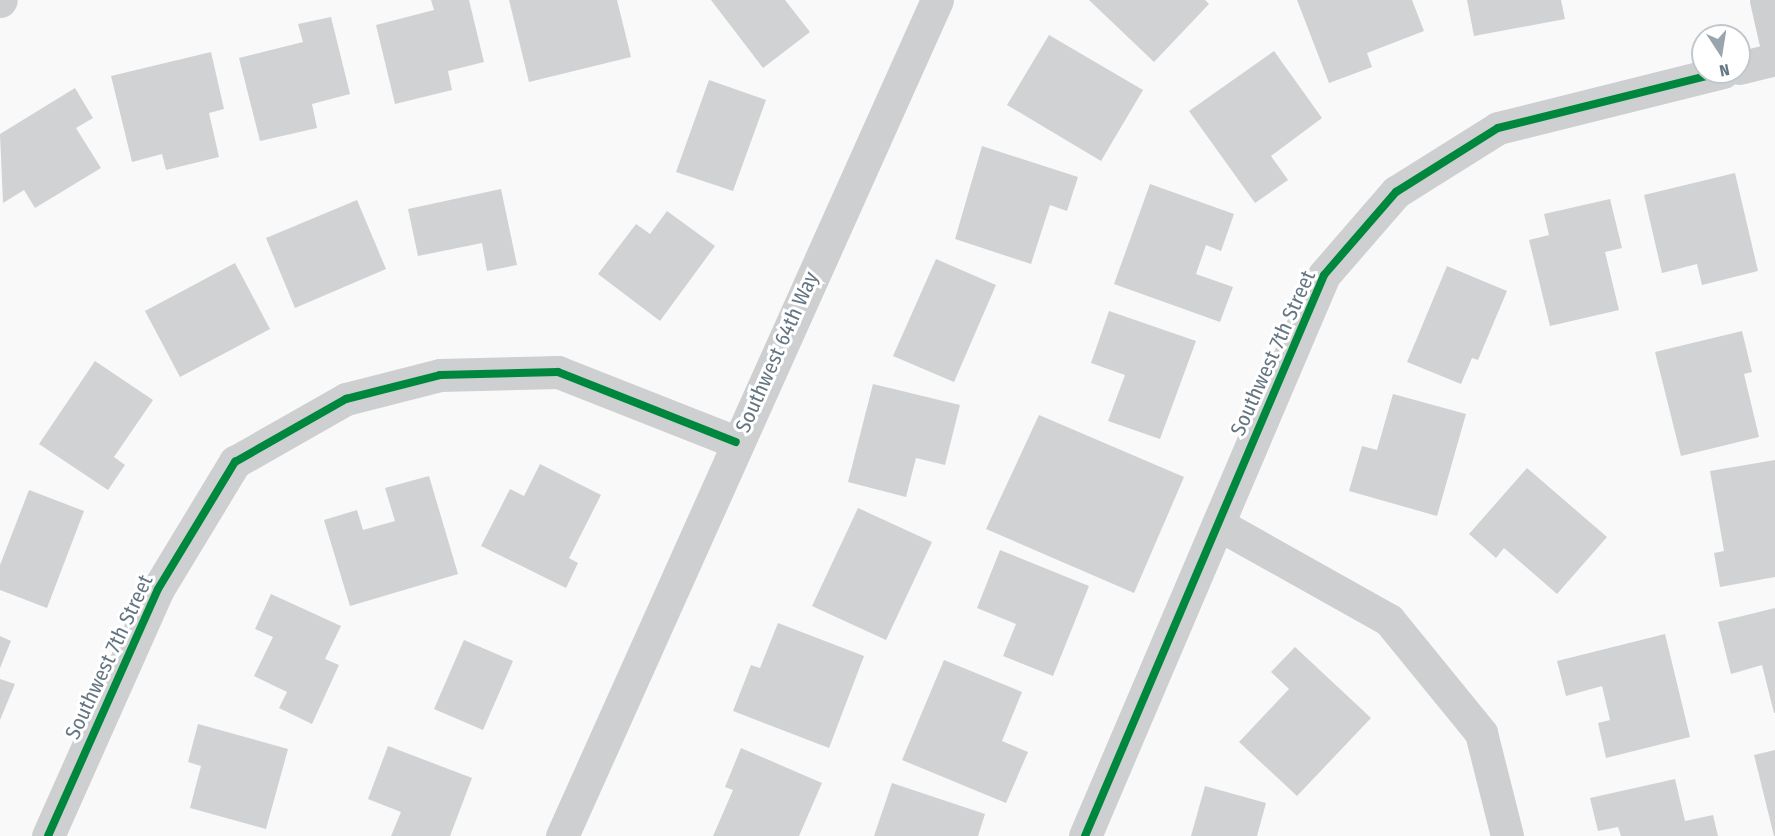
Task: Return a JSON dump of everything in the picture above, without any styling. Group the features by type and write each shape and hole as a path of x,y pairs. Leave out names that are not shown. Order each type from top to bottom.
{"street":[{"name":"Southwest 64th Way","path":"562,836 736,442 937,0"},
{"path":"1766,0 1775,40"},
{"path":"1751,65 1775,59"},
{"name":"Southwest 7th Street","path":"1085,836 1324,275 1395,192 1498,128 1691,80"},
{"name":"Southwest 7th Street","path":"48,836 158,589 235,462 315,416 346,399 440,375 558,372 736,442"},
{"path":"1218,524 1389,620 1480,733 1507,836"}],"building":[{"path":"431,0 469,0 484,62 448,71 452,90 395,104 376,25 434,10"},
{"path":"509,0 617,0 631,57 529,82"},
{"path":"711,0 785,0 810,32 763,68"},
{"path":"1089,0 1205,0 1209,4 1154,62"},
{"path":"1297,0 1412,0 1424,31 1367,53 1372,67 1329,83"},
{"path":"1467,0 1561,0 1565,19 1474,36"},
{"path":"331,17 350,94 312,104 317,128 260,141 239,58 303,42 298,24"},
{"path":"1049,35 1143,90 1101,161 1007,105"},
{"path":"1274,51 1322,118 1271,156 1288,180 1255,203 1189,111"},
{"path":"211,52 224,109 209,113 219,157 166,170 162,154 132,162 111,76"},
{"path":"709,80 766,100 733,191 676,172"},
{"path":"75,88 93,118 76,128 101,168 35,208 24,190 3,203 0,134"},
{"path":"982,146 1078,177 1067,211 1050,205 1031,264 955,239"},
{"path":"1735,173 1758,271 1702,285 1697,264 1662,273 1644,195"},
{"path":"1150,184 1234,214 1221,251 1206,245 1196,274 1233,287 1220,322 1114,284"},
{"path":"501,189 517,265 487,271 482,243 418,256 408,209"},
{"path":"1610,199 1622,248 1605,252 1619,310 1550,326 1529,240 1549,235 1544,214"},
{"path":"357,200 386,269 295,308 266,238"},
{"path":"667,211 715,246 660,321 598,274 636,224 650,234"},
{"path":"936,259 996,285 954,382 893,356"},
{"path":"235,263 270,329 180,377 145,311"},
{"path":"1447,266 1507,291 1478,360 1472,358 1461,384 1407,362"},
{"path":"1109,311 1196,341 1160,439 1108,421 1125,375 1091,363"},
{"path":"1742,331 1752,372 1744,374 1759,437 1681,456 1655,352"},
{"path":"95,361 153,400 114,457 125,465 108,490 39,444"},
{"path":"873,384 960,405 945,465 916,458 906,497 848,482"},
{"path":"1393,394 1466,414 1437,516 1349,491 1362,446 1377,450"},
{"path":"1039,415 1184,477 1134,593 986,529"},
{"path":"1775,460 1775,577 1720,587 1714,553 1724,551 1710,471"},
{"path":"540,464 601,495 569,558 578,563 566,588 481,546 510,489 524,496"},
{"path":"1527,468 1607,537 1557,594 1504,548 1496,558 1469,534"},
{"path":"429,476 458,574 350,606 324,520 357,510 363,530 395,521 385,488"},
{"path":"29,490 84,511 47,608 0,590 0,565"},
{"path":"858,508 932,542 886,640 812,606"},
{"path":"1000,550 1089,586 1053,676 1003,656 1016,624 977,608"},
{"path":"271,594 341,626 325,659 339,665 312,724 279,708 287,692 254,676 273,637 255,629"},
{"path":"1775,608 1774,713 1762,665 1731,674 1718,622"},
{"path":"778,623 864,656 829,748 733,711 751,665 760,668"},
{"path":"1665,634 1690,737 1606,758 1598,723 1610,720 1602,686 1566,696 1557,661"},
{"path":"0,636 11,641 0,668"},
{"path":"464,640 513,661 483,730 434,709"},
{"path":"1295,647 1371,718 1297,796 1239,742 1289,689 1271,672"},
{"path":"944,660 1022,692 1002,741 1028,752 1006,803 902,760"},
{"path":"0,679 15,684 0,720"},
{"path":"198,724 288,749 266,829 190,808 201,766 188,762"},
{"path":"388,746 472,778 450,836 391,836 401,812 368,799"},
{"path":"741,748 822,783 799,836 713,836 733,790 725,787"},
{"path":"1775,750 1775,836 1774,836 1754,755"},
{"path":"1675,779 1685,821 1713,815 1718,836 1621,836 1618,827 1598,831 1590,798"},
{"path":"892,783 985,814 978,836 874,836"},
{"path":"1205,786 1266,803 1257,836 1191,836"}],"cycle path":[{"path":"1085,836 1324,275 1396,192 1498,128 1691,80"},
{"path":"48,836 158,589 235,462 346,399 440,375 558,372 736,442"}]}
